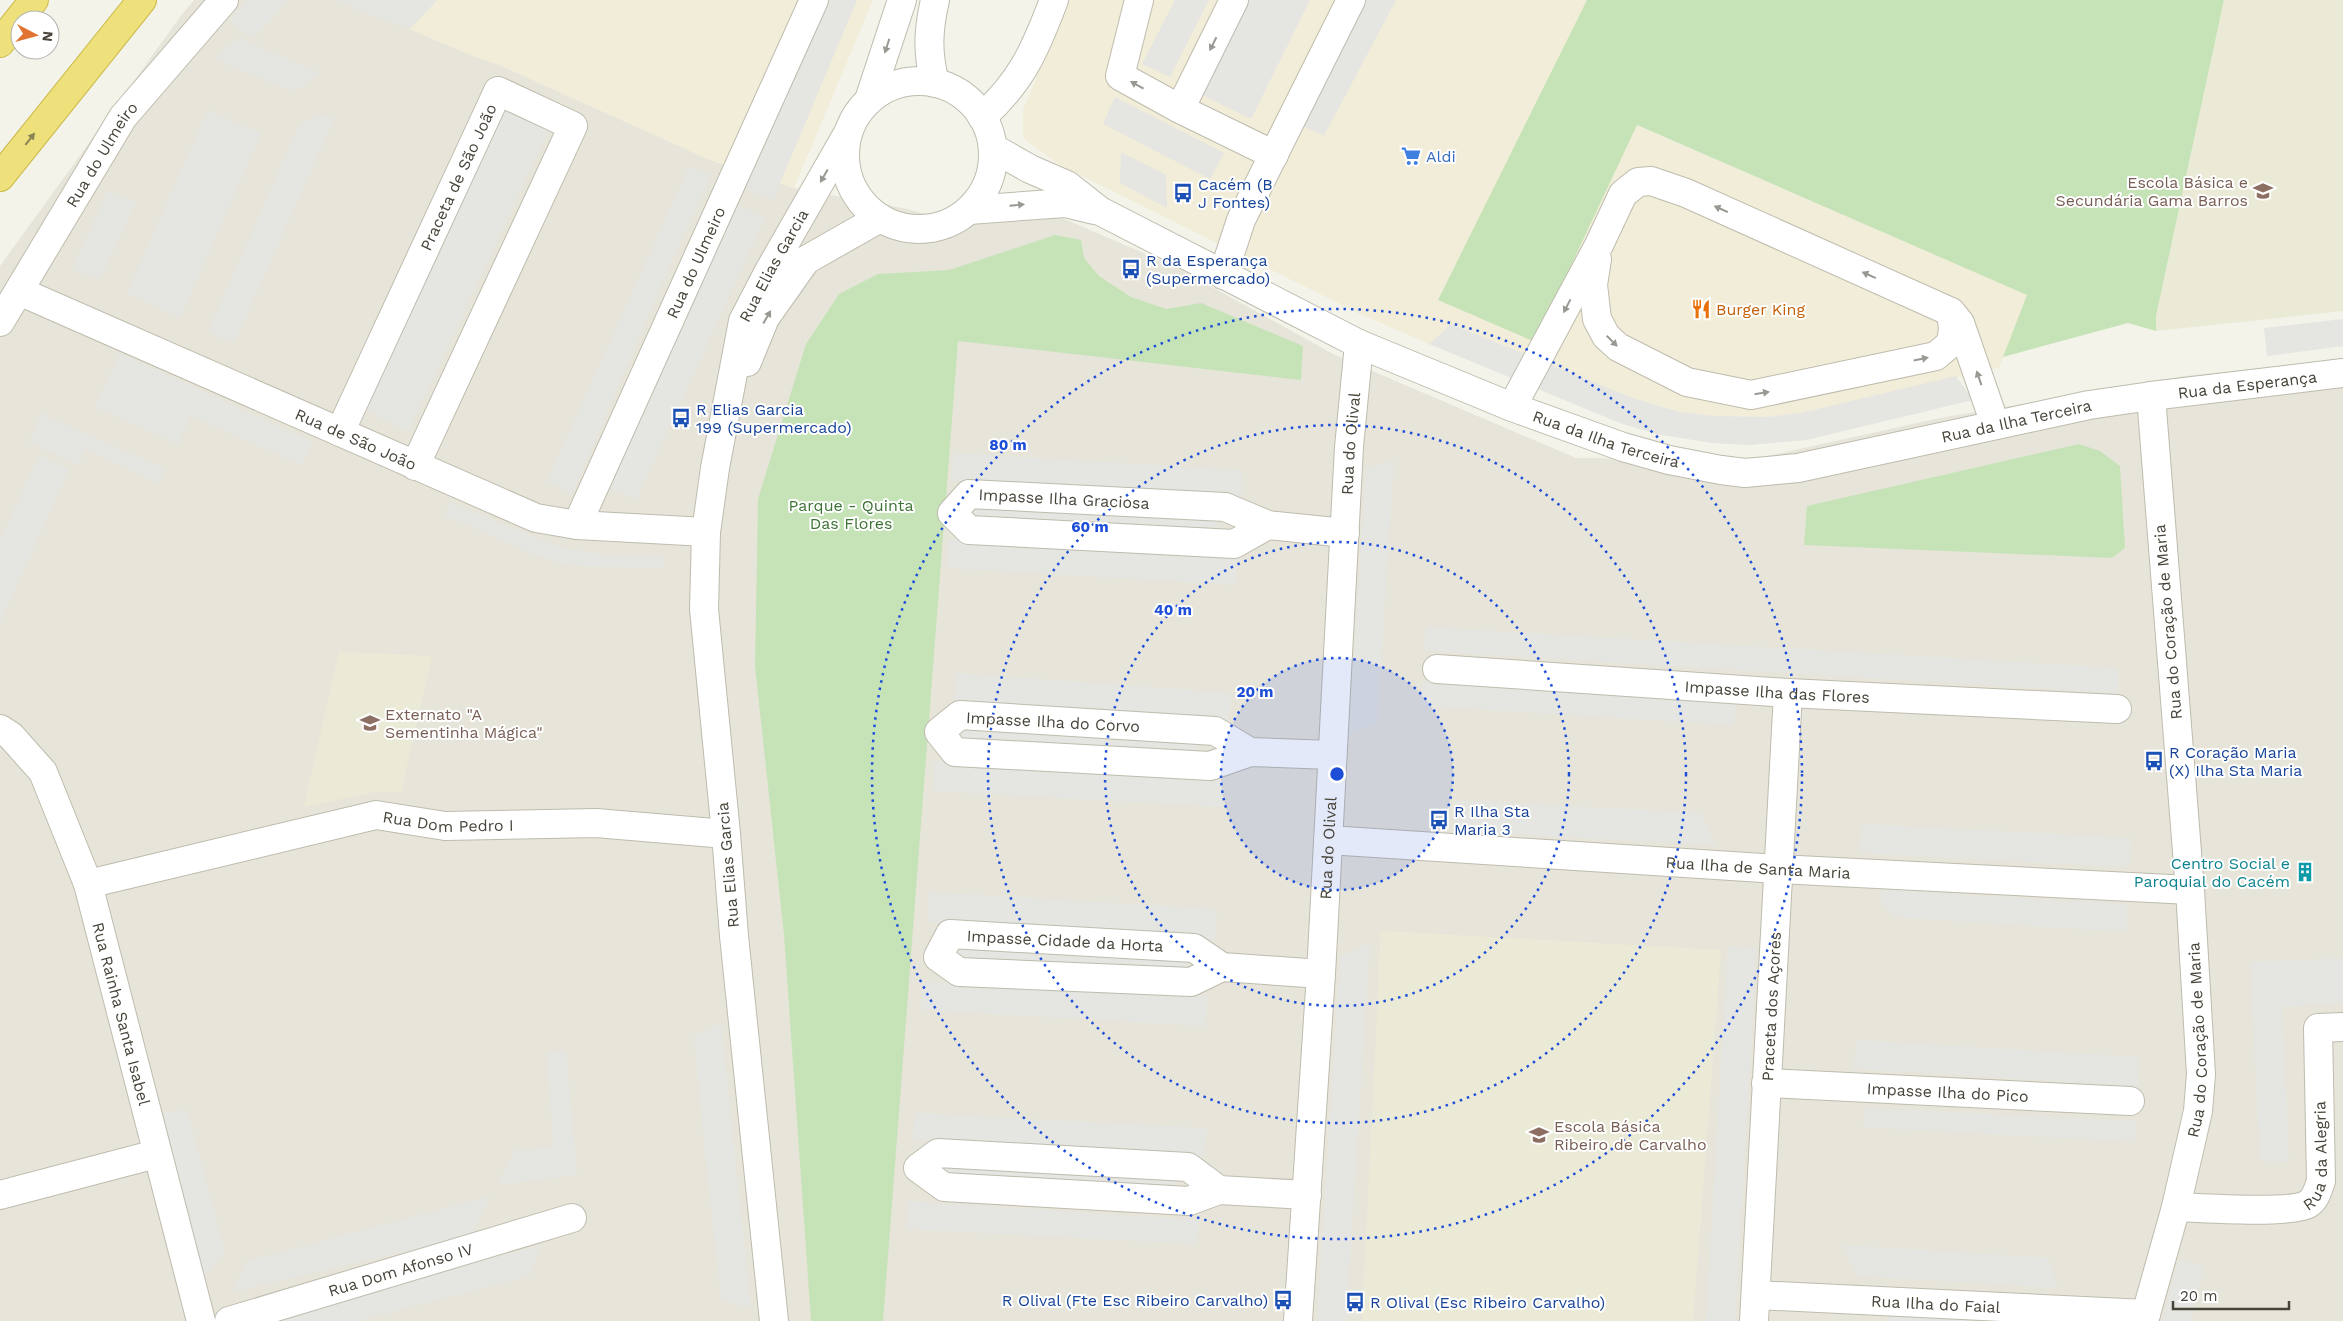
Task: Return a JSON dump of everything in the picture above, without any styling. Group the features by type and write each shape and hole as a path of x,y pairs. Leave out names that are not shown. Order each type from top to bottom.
{"highway":[{"path":"0,43 34,0"},
{"path":"0,178 142,0"}],"street":[{"name":"Rua do Ulmeiro","path":"0,322 123,116 224,0"},
{"name":"Rua do Ulmeiro","path":"577,525 814,0"},
{"path":"869,100 889,87 912,81 935,83 954,90 970,102 982,117 993,148 988,180 983,193 969,210 949,223 926,229 902,227 880,218 861,202 850,181 845,157 848,133 857,116 869,100 902,0"},
{"path":"935,0 928,28 930,61 935,83"},
{"path":"982,117 1002,99 1024,70 1054,0"},
{"path":"1139,0 1120,76 1180,109 1274,155"},
{"path":"1180,109 1234,0"},
{"path":"1222,275 1241,220 1351,0"},
{"name":"Praceta de São João","path":"340,432 498,91 573,126 415,466"},
{"name":"Rua Elias Garcia","path":"774,1321 734,936 704,609 706,532 715,468 743,321 848,133"},
{"name":"Rua da Ilha Terceira","path":"993,148 1030,169 1067,185 1100,211 1359,344 1512,407 1623,447 1669,460 1745,473 1798,468 1995,424 2151,396"},
{"path":"1512,407 1599,245 1623,194 1638,182 1651,181 1686,193 1951,312 1960,323 1995,424"},
{"name":"Rua da Ilha Terceira","path":"969,210 1027,204 1065,203 1100,211"},
{"name":"Rua Elias Garcia","path":"727,410 765,318 806,260 880,218"},
{"path":"1599,245 1593,285 1597,319 1606,336 1618,347 1687,382 1751,395 1936,356 1951,343 1953,329 1951,312"},
{"name":"Rua de São João","path":"19,291 536,518 577,525 706,532"},
{"name":"Rua do Olival","path":"1298,1321 1321,974 1349,447 1359,344"},
{"name":"Rua da Esperança","path":"2151,396 2343,373"},
{"name":"Rua do Coração de Maria","path":"2145,1318 2176,1208 2198,1111 2201,1074 2190,890 2151,396"},
{"name":"Impasse Ilha Graciosa","path":"1268,525 1234,544 969,530 952,513 969,494 1225,506 1268,525 1344,533"},
{"name":"Impasse Ilha das Flores","path":"1437,669 1788,692 2117,709"},
{"name":"Praceta dos Açores","path":"1755,1308 1788,692"},
{"name":"Impasse Ilha do Corvo","path":"1250,752 1215,731 960,715 939,732 955,752 1210,766 1250,752 1332,755"},
{"name":"Rua Rainha Santa Isabel","path":"0,729 11,736 43,772 88,884 156,1154 201,1321"},
{"name":"Rua Dom Pedro I","path":"88,884 376,815 445,826 596,823 726,834"},
{"name":"Rua Ilha de Santa Maria","path":"1328,840 1778,869 2190,890"},
{"name":"Impasse Cidade da Horta","path":"1222,967 1194,948 950,934 938,957 959,972 1191,982 1222,967 1321,974"},
{"name":"Rua da Alegria","path":"2176,1208 2289,1209 2308,1204 2316,1195 2321,1181 2318,1028 2343,1027"},
{"name":"Impasse Ilha do Pico","path":"1766,1083 2130,1101"},
{"path":"1219,1190 1188,1167 938,1152 918,1168 944,1187 1189,1201 1219,1190 1307,1195"},
{"path":"0,1195 156,1154"},
{"name":"Rua Dom Afonso IV","path":"229,1321 572,1218"},
{"name":"Rua Ilha do Faial","path":"1755,1308 2145,1318"}],"shaded area":[{"path":"194,0 341,0 478,58 495,63 708,159 794,188 907,209 965,225 1062,218 1174,266 1335,355 1576,458 1750,460 1940,418 2185,376 2343,359 2343,1321 0,1321 0,266"},
{"path":"248,0 289,0 253,39 230,21"},
{"path":"335,0 437,0 410,29 379,19"},
{"path":"341,0 873,0 794,188 708,159 495,63 478,58"},
{"path":"828,0 857,0 773,200 745,189"},
{"path":"1069,0 1691,0 1636,125 2028,295 1999,368 1801,413 1767,417 1714,416 1680,412 1630,397 1451,324 1429,344 1356,312 1058,164 1023,138 1023,110"},
{"path":"1175,0 1209,0 1170,77 1142,64"},
{"path":"1247,0 1310,0 1251,119 1200,94"},
{"path":"1366,0 1396,0 1324,136 1301,125"},
{"name":"Escola Básica e Secundária Gama Barros","path":"2224,0 2343,0 2343,311 2156,331 2156,316"},
{"path":"239,38 320,73 301,88 290,90 214,59"},
{"path":"1115,97 1224,153 1210,179 1103,124"},
{"path":"502,107 549,129 408,432 366,410"},
{"path":"208,110 261,134 180,318 127,293"},
{"path":"319,114 334,119 234,343 208,332 299,125"},
{"path":"1121,152 1166,175 1167,208 1120,183"},
{"path":"689,167 712,174 672,260 572,494 547,481"},
{"path":"108,191 136,202 100,280 72,269"},
{"path":"737,205 765,218 636,500 610,489 678,333"},
{"path":"2343,319 2343,346 2267,356 2264,328"},
{"path":"1451,324 1630,397 1680,412 1714,416 1767,417 1801,413 1956,376 1973,400 1806,440 1749,445 1712,443 1656,434 1620,423 1429,344"},
{"path":"120,353 312,442 302,465 191,416 178,444 95,407"},
{"path":"42,411 45,416 166,469 159,484 86,449 78,465 29,442"},
{"path":"954,453 1242,470 1241,496 951,481"},
{"path":"39,455 69,469 0,623 0,541"},
{"path":"1394,460 1377,724 1349,733 1366,468"},
{"path":"450,502 561,548 607,555 664,555 664,568 566,565 535,555 445,515"},
{"path":"973,505 1217,520 1216,531 972,517"},
{"path":"948,539 1238,558 1235,585 947,568"},
{"path":"1426,627 2118,668 2118,693 1424,651"},
{"name":"Externato \"A Sementinha Mágica\"","path":"339,652 432,656 401,792 375,792 304,807"},
{"path":"955,673 1232,693 1228,722 954,706"},
{"path":"1422,682 1736,704 1734,725 1421,706"},
{"path":"955,727 1199,741 1198,753 954,739"},
{"path":"935,761 1224,777 1222,807 933,791"},
{"path":"1455,800 1701,813 1715,845 1455,831"},
{"path":"1862,824 2131,838 2130,866 1859,853"},
{"path":"1880,890 2127,904 2127,932 1894,917 1879,898"},
{"path":"928,892 1217,909 1215,941 928,922"},
{"name":"Escola Básica Ribeiro de Carvalho","path":"1381,931 1721,950 1693,1321 1362,1321"},
{"path":"1370,942 1346,1321 1317,1321 1340,957"},
{"path":"954,946 1186,959 1186,971 953,957"},
{"path":"1728,946 1757,948 1735,1321 1706,1321"},
{"path":"2343,958 2343,1003 2282,1007 2289,1162 2260,1161 2250,962"},
{"path":"923,982 1208,996 1205,1026 921,1010"},
{"path":"721,1023 751,1309 721,1299 706,1162 694,1037"},
{"path":"1856,1040 2139,1057 2138,1086 1854,1069"},
{"path":"566,1051 577,1175 497,1185 515,1150 554,1147 546,1052"},
{"path":"1864,1108 2136,1121 2135,1142 1863,1127"},
{"path":"187,1110 225,1252 203,1278 159,1113"},
{"path":"915,1113 1207,1128 1204,1156 913,1140"},
{"path":"942,1164 1175,1176 1175,1188 941,1176"},
{"path":"491,1196 470,1236 232,1292 247,1261"},
{"path":"908,1201 1199,1220 1197,1244 906,1229"},
{"path":"542,1245 529,1276 358,1321 263,1321"},
{"path":"1844,1245 2048,1258 2058,1288 1856,1276"},
{"path":"2179,1259 2204,1266 2190,1321 2162,1321"},
{"path":"1884,1313 2034,1321 1888,1321"}],"green space":[{"path":"1587,0 2224,0 2156,316 2156,331 2128,323 2003,357 2027,295 1637,125 1535,342 1438,300"},
{"name":"Parque - Quinta Das Flores","path":"1055,235 1081,240 1084,258 1099,276 1131,297 1166,309 1201,303 1303,346 1301,380 958,341 883,1321 811,1321 784,935 755,666 758,499 806,344 839,294 878,274 949,270"},
{"path":"2079,444 2100,451 2120,466 2125,548 2112,558 1804,545 1807,506"}],"place":[{"name":"Aldi","path":"1411,156"},
{"name":"Escola Básica e Secundária Gama Barros","path":"2263,191"},
{"name":"Cacém (B J Fontes)","path":"1183,193"},
{"name":"R da Esperança (Supermercado)","path":"1131,269"},
{"name":"Burger King","path":"1701,309"},
{"name":"R Elias Garcia 199 (Supermercado)","path":"681,418"},
{"name":"Externato \"A Sementinha Mágica\"","path":"370,723"},
{"name":"R Coração Maria (X) Ilha Sta Maria","path":"2154,761"},
{"name":"R Ilha Sta Maria 3","path":"1439,820"},
{"name":"Centro Social e Paroquial do Cacém","path":"2305,872"},
{"name":"Escola Básica Ribeiro de Carvalho","path":"1539,1135"},
{"name":"R Olival (Fte Esc Ribeiro Carvalho)","path":"1283,1300"},
{"name":"R Olival (Esc Ribeiro Carvalho)","path":"1355,1302"}]}
